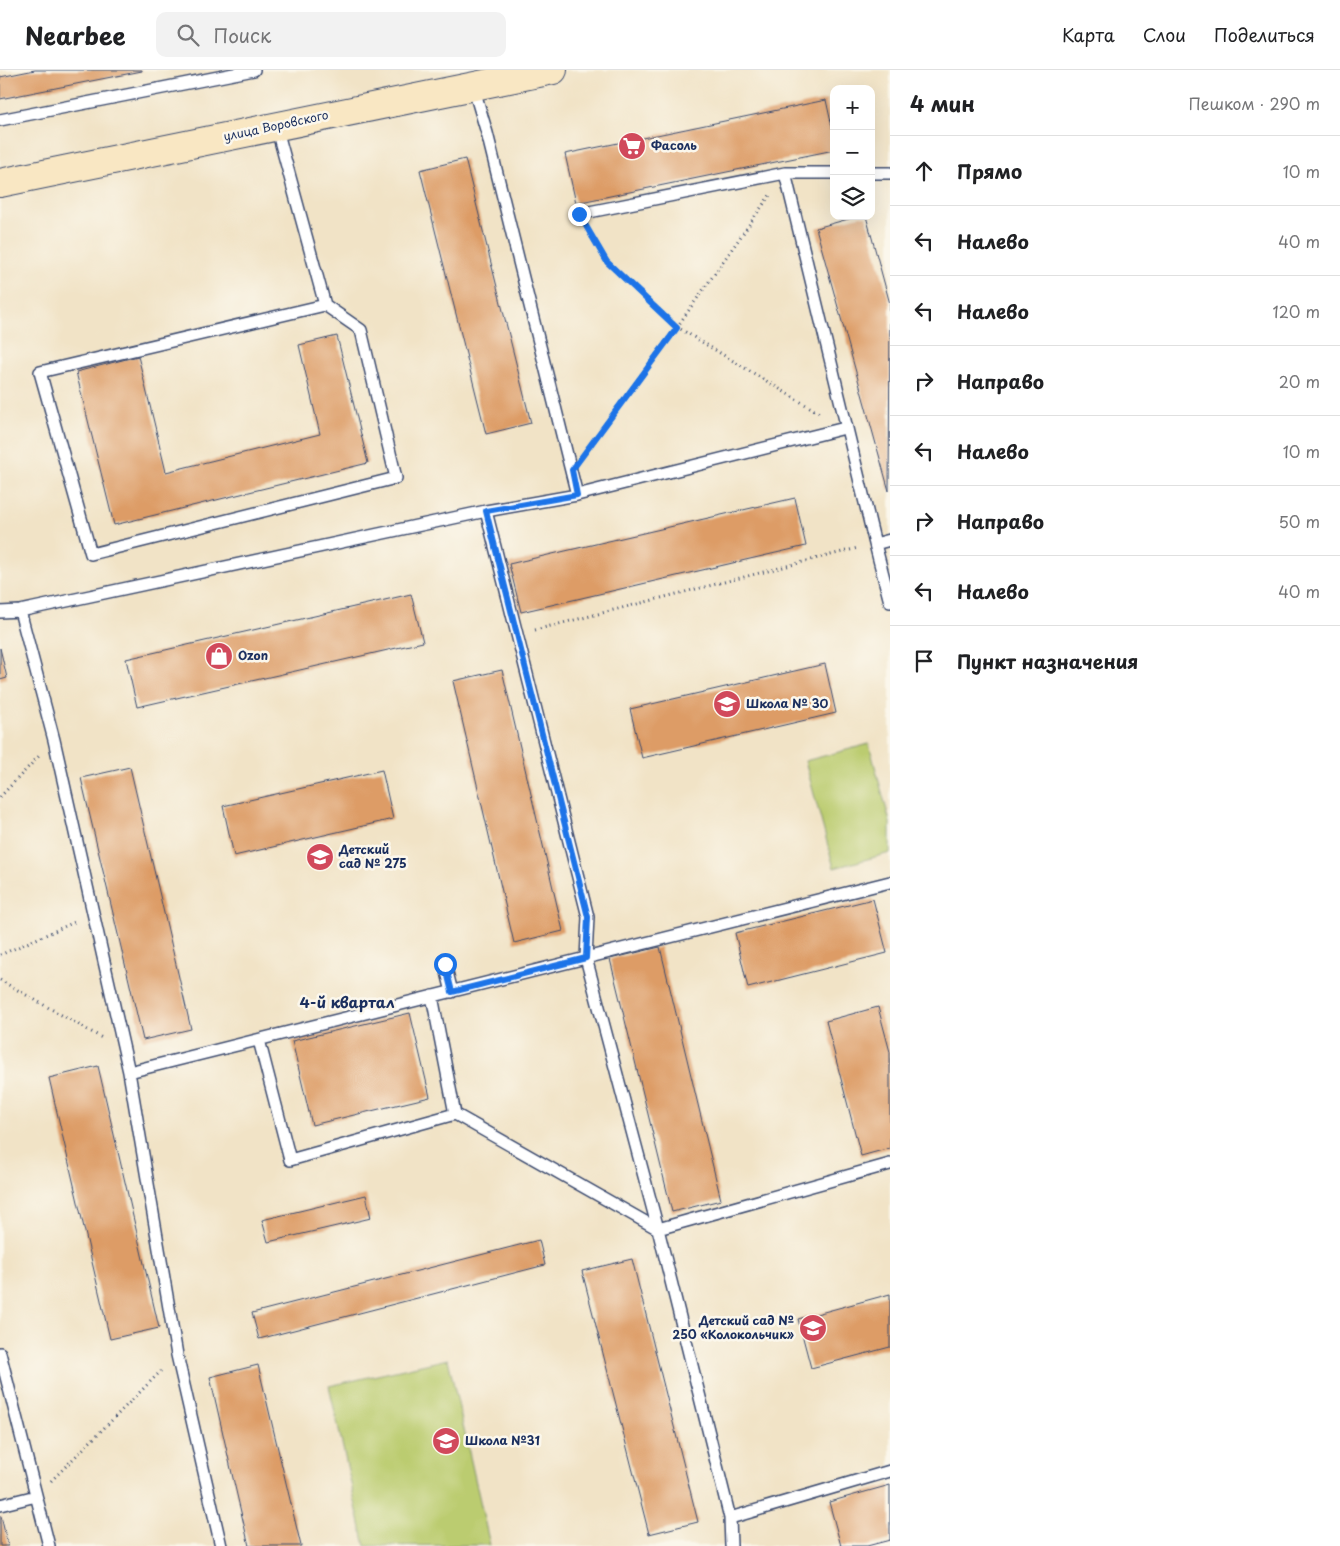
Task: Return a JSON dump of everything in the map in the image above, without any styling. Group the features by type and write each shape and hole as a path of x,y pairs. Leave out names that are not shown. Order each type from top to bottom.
{"street":[{"name":"улица Воровского","path":"0,183 553,70"}],"lane":[{"path":"0,120 254,70"},
{"path":"473,86 577,495"},
{"path":"276,126 325,305 361,330 396,478 91,554 40,372 325,305"},
{"path":"785,173 845,428 890,602"},
{"path":"579,214 785,173 830,173"},
{"path":"875,173 890,173"},
{"path":"0,612 20,611 486,511 577,495 845,428"},
{"path":"486,511 588,917 586,958 658,1230 730,1518 731,1546"},
{"path":"875,544 890,540"},
{"path":"20,611 54,740 129,1072 177,1354 220,1546"},
{"path":"129,1072 890,882"},
{"path":"445,964 452,992"},
{"path":"432,996 455,1114"},
{"path":"259,1040 290,1160 455,1114 658,1230 890,1164"},
{"path":"0,1353 49,1546"},
{"path":"730,1518 890,1470"},
{"path":"0,1505 36,1496"}],"path":[{"path":"572,470 677,328 785,173"},
{"path":"579,214 607,262 677,328 845,428"},
{"path":"517,635 875,544"},
{"path":"0,797 54,740"},
{"path":"0,955 93,914"},
{"path":"0,980 124,1051"},
{"path":"36,1496 177,1354"}],"green space":[{"path":"869,744 890,822 890,853 834,868 805,761"},
{"path":"448,1359 490,1545 365,1546 329,1386"}],"building":[{"path":"35,70 142,71 0,99 0,77"},
{"path":"826,100 830,118 830,151 576,203 565,154"},
{"path":"465,159 531,423 486,434 420,170"},
{"path":"845,220 867,220 890,304 889,491 816,228"},
{"path":"337,336 368,463 114,525 76,372 138,356 166,472 320,434 299,345"},
{"path":"795,498 806,546 521,612 509,564"},
{"path":"411,594 423,642 137,707 126,659"},
{"path":"0,648 7,678 0,680"},
{"path":"825,664 836,713 642,758 630,709"},
{"path":"502,670 563,931 514,943 453,681"},
{"path":"130,767 191,1029 143,1040 81,778"},
{"path":"382,770 393,819 234,856 223,806"},
{"path":"873,899 887,953 748,988 735,933"},
{"path":"660,947 721,1200 672,1212 610,959"},
{"path":"878,1007 890,1052 890,1148 861,1156 826,1021"},
{"path":"410,1013 430,1097 312,1125 292,1041"},
{"path":"98,1066 159,1328 110,1339 49,1078"},
{"path":"366,1195 371,1218 268,1242 262,1220"},
{"path":"539,1240 545,1265 259,1339 252,1313"},
{"path":"632,1259 698,1522 649,1534 582,1271"},
{"path":"890,1294 890,1347 811,1368 798,1319"},
{"path":"258,1365 301,1546 249,1546 210,1377"},
{"path":"890,1485 890,1540 867,1546 841,1546 829,1502"},
{"path":"1,1516 8,1546 0,1546"}],"place":[{"name":"Фасоль","path":"632,146"},
{"name":"Ozon","path":"219,656"},
{"name":"Школа № 30","path":"727,704"},
{"name":"Детский сад № 275","path":"320,857"},
{"name":"Детский сад № 250 «Колокольчик»","path":"813,1328"},
{"name":"Школа №31","path":"446,1441"}],"district":[{"name":"4-й квартал","path":"347,1003"}],"route":[{"path":"445,964 452,992 586,958 588,917 486,511 577,495 572,470 677,328 607,262 579,214"}]}
